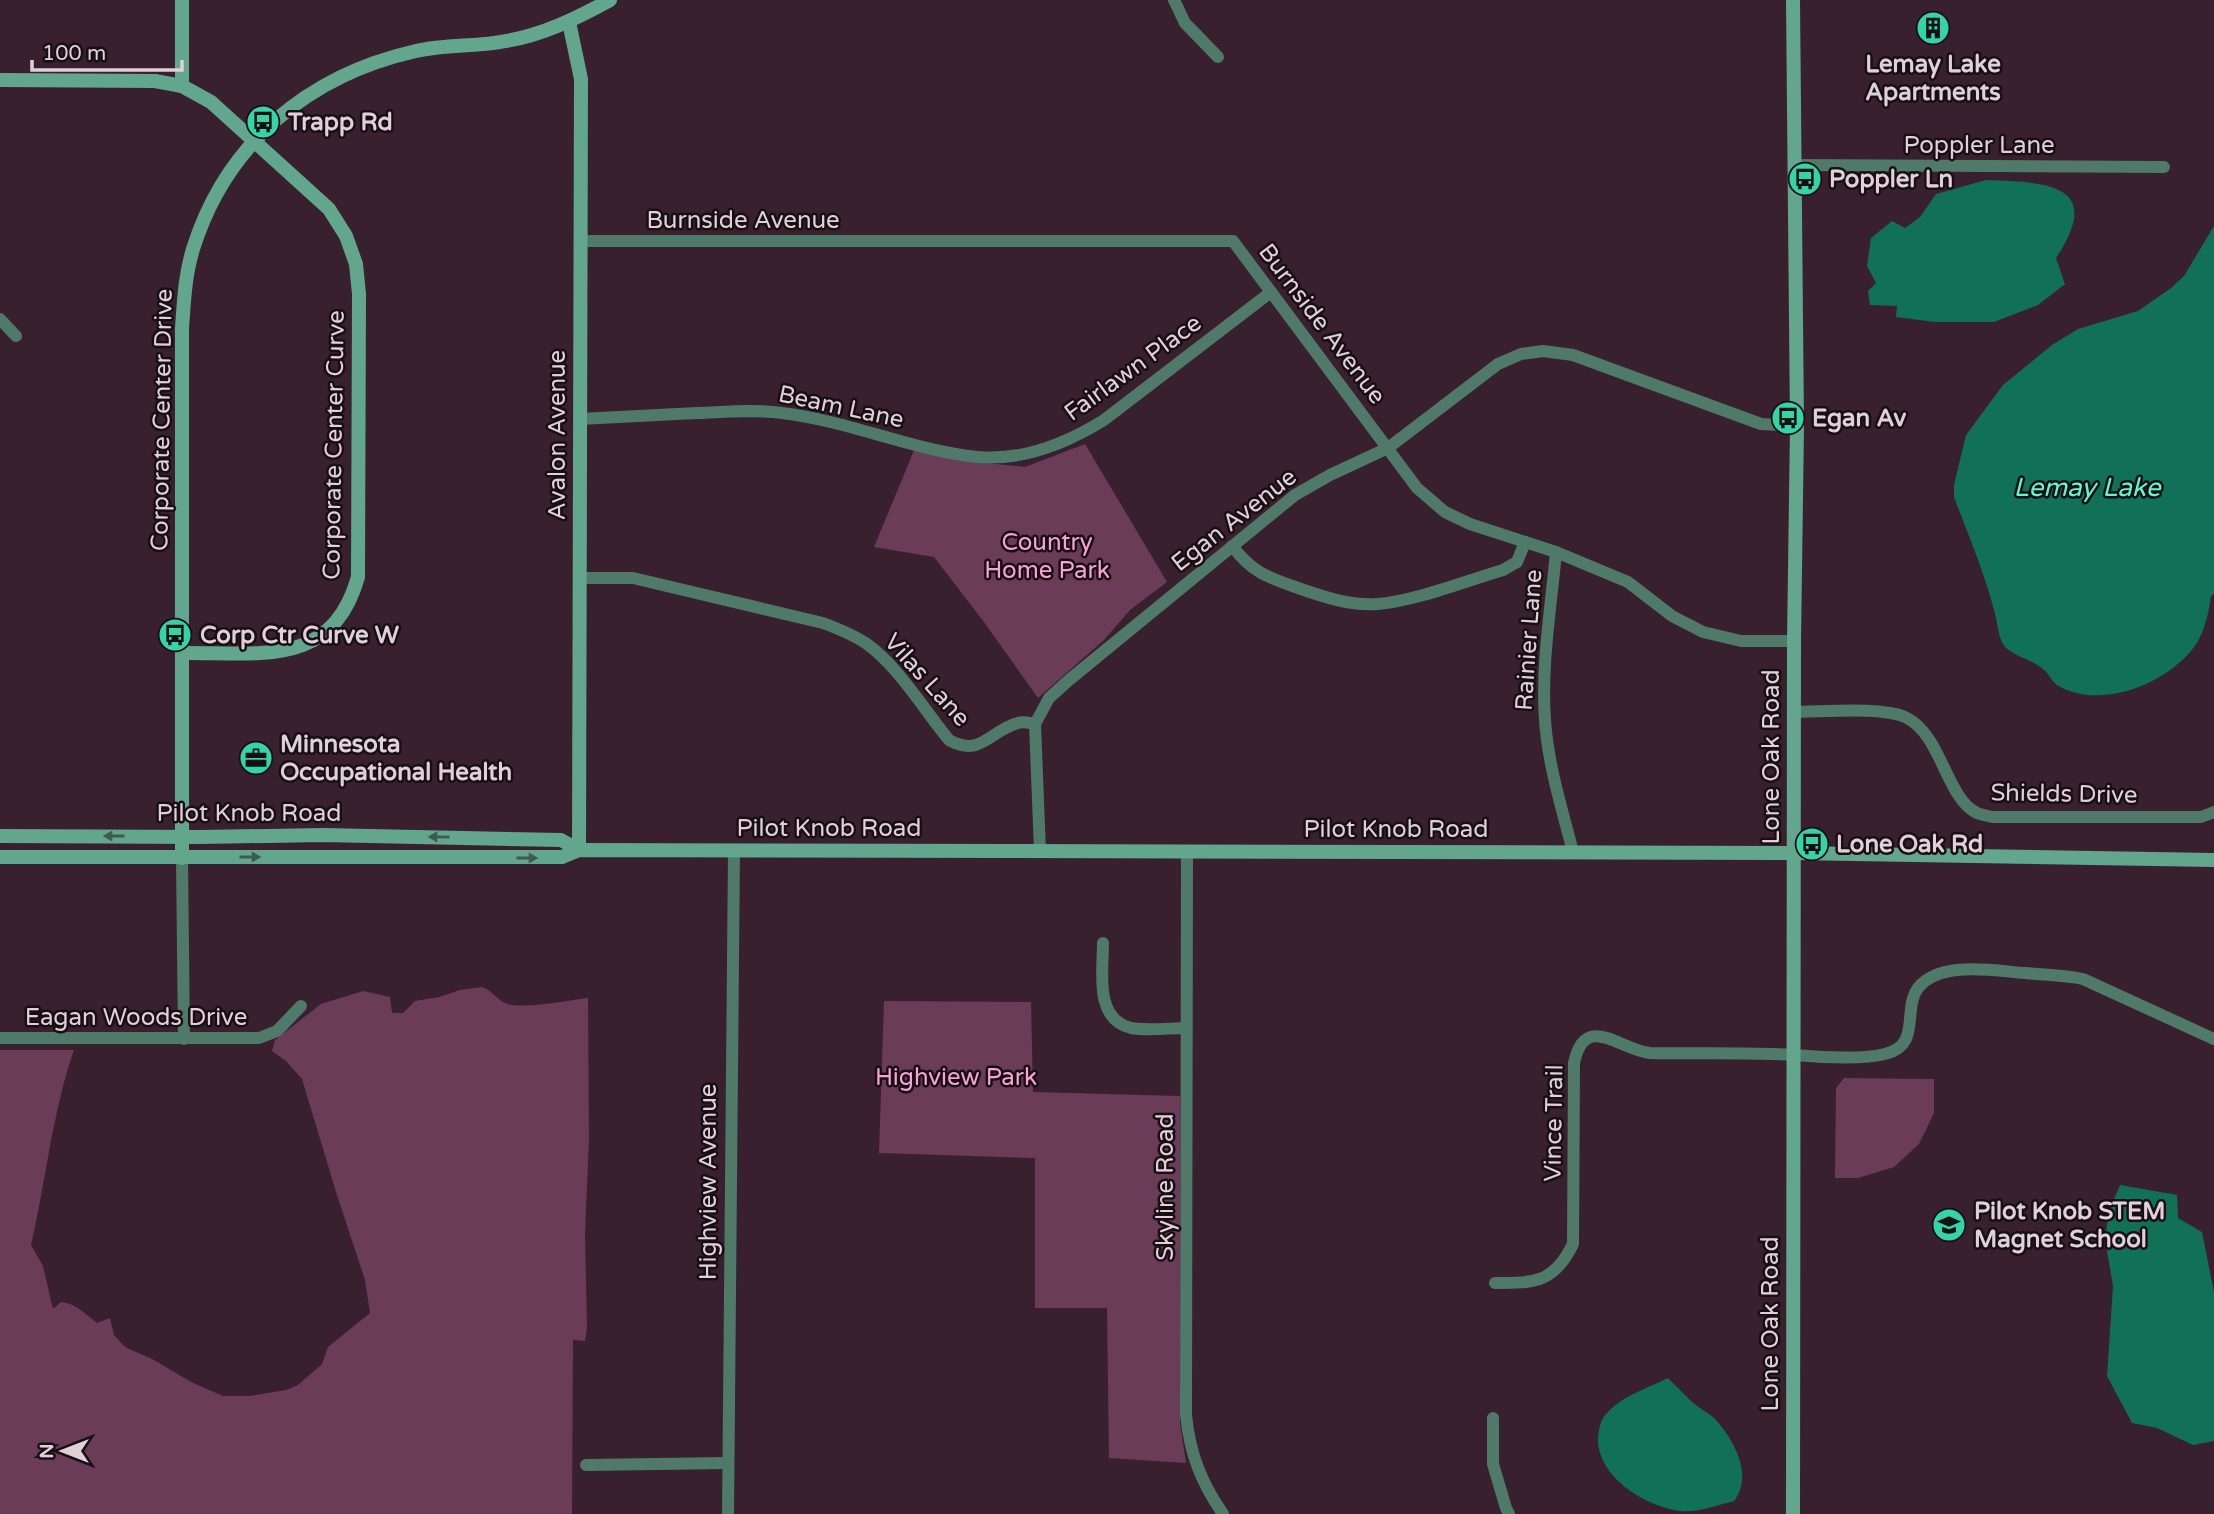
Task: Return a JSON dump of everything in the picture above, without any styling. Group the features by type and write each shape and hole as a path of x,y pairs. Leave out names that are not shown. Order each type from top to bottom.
{"main road":[{"path":"0,80 155,81 182,86 182,0"},
{"name":"Corporate Center Drive","path":"182,858 182,328 184,289 193,251 208,209 230,171 254,140 306,95 367,64 419,50 508,41 569,22 610,0"},
{"name":"Lone Oak Road","path":"1793,0 1797,426 1794,641 1793,1514"},
{"name":"Avalon Avenue","path":"569,22 581,79 579,850"},
{"name":"Corporate Center Curve","path":"182,86 211,102 329,209 346,236 356,264 359,294 358,577 352,597 341,617 325,634 305,645 276,652 182,653"},
{"name":"Pilot Knob Road","path":"0,836 323,835 484,838 561,840 579,850"},
{"path":"484,838 485,858"},
{"name":"Pilot Knob Road","path":"0,857 562,858 579,850 734,850 1794,853 2214,860"}],"street":[{"path":"1174,0 1185,23 1218,57"},
{"name":"Poppler Lane","path":"1794,165 2164,167"},
{"name":"Burnside Avenue","path":"580,241 1233,241 1417,488 1445,512 1469,524 1556,552 1628,582 1671,616 1703,632 1741,641 1794,641"},
{"name":"Fairlawn Place","path":"1009,456 1050,447 1076,437 1104,420 1271,292"},
{"path":"0,319 16,335"},
{"name":"Egan Avenue","path":"1035,724 1049,698 1295,495 1329,475 1388,447 1498,364 1521,354 1543,351 1573,355 1761,424 1797,426"},
{"name":"Beam Lane","path":"580,419 733,411 779,412 825,419 937,450 980,457 1009,456"},
{"path":"1231,546 1241,558 1264,576 1333,600 1376,604 1403,600 1503,570 1517,562 1525,542"},
{"name":"Rainier Lane","path":"1556,552 1545,674 1545,720 1551,766 1573,852"},
{"name":"Vilas Lane","path":"579,578 633,578 823,623 846,632 868,645 887,662 949,740 962,747 979,745 1019,722 1035,724"},
{"name":"Shields Drive","path":"1794,712 1885,712 1908,719 1927,736 1963,802 1976,813 1993,817 2201,817 2214,812"},
{"path":"1035,724 1040,851"},
{"name":"Highview Avenue","path":"728,1514 734,850"},
{"name":"Skyline Road","path":"1187,851 1186,1416 1189,1445 1217,1512"},
{"path":"182,858 184,1038"},
{"path":"1103,943 1103,999 1112,1018 1131,1028 1186,1028"},
{"path":"1794,1055 1812,1057 1889,1053 1901,1046 1908,1034 1911,1005 1919,988 1927,980 1965,969 2066,976 2086,980 2214,1040"},
{"name":"Eagan Woods Drive","path":"0,1038 259,1038 277,1031 301,1006"},
{"name":"Vince Trail","path":"1495,1283 1542,1280 1565,1260 1573,1244 1574,1063 1577,1048 1586,1040 1597,1035 1609,1037 1639,1052 1650,1053 1794,1055"},
{"path":"1493,1418 1493,1464 1509,1514"},
{"path":"586,1465 727,1463"}],"green space":[{"name":"Country Home Park","path":"1085,444 1167,582 1130,610 1104,640 1038,698 934,557 874,547 915,448 985,463 1025,467"},
{"path":"482,987 505,1003 513,1005 588,998 589,1140 585,1233 587,1328 585,1341 573,1340 572,1514 0,1514 0,1050 74,1050 55,1123 31,1245 43,1266 53,1309 61,1302 76,1307 97,1323 110,1318 114,1335 125,1347 223,1396 250,1396 286,1390 298,1385 322,1364 328,1347 370,1313 365,1280 302,1079 286,1061 272,1051 275,1040 321,1004 363,991 390,997 392,1013 403,1013 415,1001"},
{"name":"Highview Park","path":"884,1001 1031,1002 1033,1092 1180,1096 1180,1423 1186,1463 1109,1458 1107,1308 1035,1308 1035,1158 879,1153"},
{"path":"1844,1078 1934,1079 1934,1113 1919,1144 1894,1167 1858,1178 1835,1178 1836,1088"}],"water":[{"path":"1986,180 2029,182 2047,186 2062,192 2071,201 2074,214 2070,233 2056,258 2065,284 2038,305 1994,322 1935,322 1896,317 1897,306 1870,305 1868,291 1876,283 1867,266 1871,238 1892,221 1905,228 1920,217 1936,194"},
{"name":"Lemay Lake","path":"2214,226 2214,594 2211,596 2206,622 2195,646 2183,660 2150,682 2132,690 2112,694 2074,692 2057,685 2043,669 2010,651 2002,642 1987,587 1954,497 1954,485 1966,435 2003,385 2052,345 2078,329 2138,311 2171,288 2184,276"},
{"path":"2120,1185 2177,1195 2178,1218 2202,1232 2214,1292 2214,1441 2193,1445 2157,1428 2132,1423 2107,1376 2113,1286 2105,1239 2109,1211"},
{"path":"1668,1378 1692,1402 1714,1418 1734,1447 1742,1469 1742,1480 1734,1501 1694,1511 1667,1508 1626,1488 1606,1465 1598,1438 1605,1416 1628,1397"}],"place":[{"name":"Lemay Lake Apartments","path":"1933,28"},
{"name":"Trapp Rd","path":"263,122"},
{"name":"Poppler Ln","path":"1805,179"},
{"name":"Egan Av","path":"1788,418"},
{"name":"Corp Ctr Curve W","path":"175,635"},
{"name":"Minnesota Occupational Health","path":"256,758"},
{"name":"Lone Oak Rd","path":"1812,844"},
{"name":"Pilot Knob STEM Magnet School","path":"1949,1225"}]}
